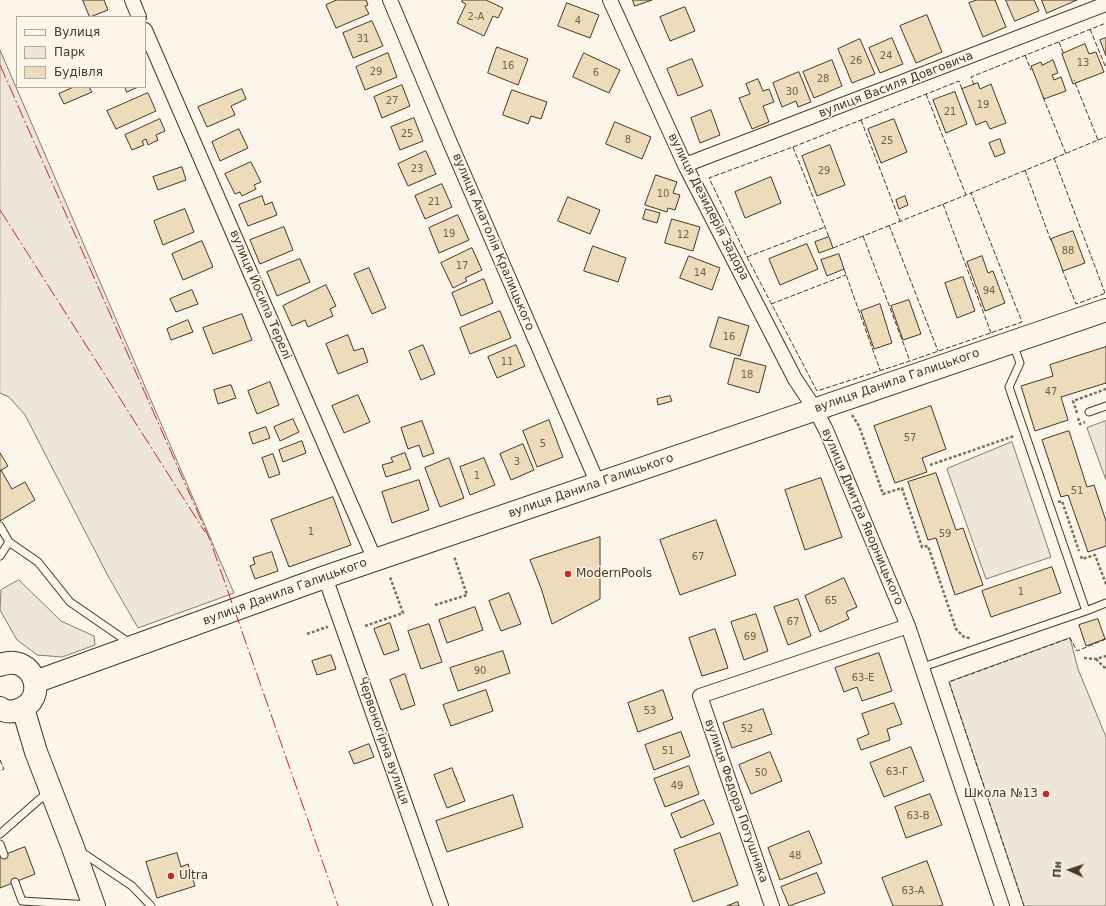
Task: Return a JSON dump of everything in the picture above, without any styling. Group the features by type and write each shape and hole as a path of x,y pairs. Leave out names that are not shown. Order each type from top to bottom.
{"main road":[{"name":"вулиця Данила Галицького","path":"35,682 325,577 1106,310"},
{"path":"0,665 6,662 25,666 31,673 35,682 35,692 30,702 23,708 13,711 3,710 0,708"},
{"path":"23,708 36,752 94,906"}],"street":[{"path":"132,0 139,16"},
{"name":"вулиця Анатолія Кралицького","path":"390,0 451,145 598,484"},
{"name":"вулиця Дезидерія Задора","path":"610,0 685,165 795,379 815,409"},
{"name":"вулиця Василя Довговича","path":"685,165 1106,4"},
{"name":"вулиця Йосипа Терелі","path":"146,32 375,560"},
{"name":"вулиця Дмитра Яворницького","path":"815,409 826,430 908,626 1002,906"},
{"name":"Червоногірна вулиця","path":"325,577 441,906"},
{"name":"вулиця Федора Потушняка","path":"772,906 700,696 908,626"}],"lane":[{"path":"1013,342 1020,363 1008,387 1086,611"},
{"path":"1089,412 1106,406"},
{"path":"0,526 10,542 38,562 70,602 134,646"},
{"path":"0,556 10,542"},
{"path":"923,667 1106,603"},
{"path":"0,834 50,789"},
{"path":"0,844 4,855"},
{"path":"72,845 132,886 150,906"},
{"path":"15,882 22,901 94,906"}],"path":[{"path":"854,420 859,426 883,494 902,488 922,548 928,546 956,629 964,637 972,639"},
{"path":"930,465 1024,432"},
{"path":"435,605 467,595 454,556"},
{"path":"365,626 403,613 390,577"},
{"path":"307,634 326,627 324,621"},
{"path":"1084,658 1096,659 1106,656"},
{"path":"1096,659 1106,669"}],"green space":[{"path":"0,50 234,593 138,628 108,576 25,415 9,397 0,393"},
{"path":"1106,421 1106,480 1087,428"},
{"path":"1012,442 1051,557 986,579 947,469"},
{"path":"19,580 61,621 94,636 95,645 62,657 37,655 17,640 0,610 1,590"},
{"name":"Школа №13","path":"1070,638 1078,669 1106,737 1106,906 1024,906 949,682"}],"building":[{"path":"83,0 104,0 108,10 90,16"},
{"path":"337,0 366,0 368,5 365,6 369,14 336,28 326,5"},
{"path":"463,0 486,0 503,8 498,18 493,16 484,36 457,23 466,4 462,2"},
{"path":"633,0 652,0 635,6"},
{"path":"977,0 995,0 1006,27 983,37 969,3"},
{"path":"1006,0 1034,0 1039,11 1015,21"},
{"path":"1042,0 1077,0 1047,13"},
{"path":"567,3 599,15 590,38 558,26"},
{"path":"685,7 695,31 670,41 660,17"},
{"path":"927,15 942,52 916,63 900,26"},
{"path":"372,21 383,46 353,58 343,33"},
{"path":"892,38 903,64 880,73 869,48"},
{"path":"1106,38 1106,56 1100,40"},
{"path":"860,39 875,74 852,83 838,49"},
{"path":"1085,44 1089,54 1096,52 1104,72 1073,84 1062,54"},
{"path":"497,47 528,59 518,85 488,73"},
{"path":"388,53 397,77 365,90 356,67"},
{"path":"584,53 620,70 609,93 573,77"},
{"path":"692,59 703,86 678,96 667,69"},
{"path":"832,60 842,86 814,98 803,72"},
{"path":"1053,60 1058,73 1052,75 1054,80 1061,77 1066,91 1044,99 1031,66 1041,62 1042,65"},
{"path":"799,72 811,102 798,107 796,101 782,107 773,83"},
{"path":"758,79 763,91 769,89 774,102 763,106 769,122 752,129 739,98 750,94 746,84"},
{"path":"978,83 980,89 991,84 1006,123 990,129 986,121 976,125 962,89"},
{"path":"402,85 410,106 382,118 374,97"},
{"path":"72,88 90,88 92,92 64,104 59,94"},
{"path":"125,88 136,88 127,92"},
{"path":"242,89 246,99 231,106 235,115 207,127 198,107"},
{"path":"512,90 547,102 541,119 531,116 528,124 503,115"},
{"path":"955,92 967,124 946,133 933,100"},
{"path":"148,93 156,111 116,129 107,111"},
{"path":"711,110 720,135 700,143 691,118"},
{"path":"414,118 423,141 400,150 391,127"},
{"path":"160,119 165,131 156,135 158,140 148,145 146,139 142,141 144,145 132,150 125,135"},
{"path":"894,119 907,152 881,163 868,129"},
{"path":"615,122 651,137 642,159 606,144"},
{"path":"239,129 248,148 220,161 212,142"},
{"path":"1000,139 1005,153 995,157 989,143"},
{"path":"830,145 845,185 817,196 802,156"},
{"path":"426,151 436,174 408,186 398,164"},
{"path":"251,162 261,182 254,185 256,189 242,196 240,192 235,194 225,174"},
{"path":"182,167 186,180 158,190 153,177"},
{"path":"656,175 677,182 673,193 680,195 675,210 668,208 667,212 645,205"},
{"path":"771,177 781,203 745,218 735,192"},
{"path":"442,184 452,207 425,219 415,196"},
{"path":"262,196 265,205 272,202 277,215 248,226 239,205"},
{"path":"905,196 908,205 899,209 896,200"},
{"path":"568,197 600,210 590,234 558,221"},
{"path":"185,209 194,232 163,245 154,221"},
{"path":"646,209 660,213 657,223 643,219"},
{"path":"458,215 469,240 439,253 429,228"},
{"path":"672,219 700,227 693,251 665,243"},
{"path":"284,227 293,250 260,264 250,240"},
{"path":"1073,231 1085,263 1063,271 1051,239"},
{"path":"829,237 833,248 819,253 815,242"},
{"path":"202,241 213,267 183,280 172,254"},
{"path":"807,244 818,269 780,285 769,259"},
{"path":"593,246 626,258 618,282 584,271"},
{"path":"472,248 482,270 465,278 467,281 453,288 441,263"},
{"path":"839,254 844,269 827,276 821,260"},
{"path":"689,256 720,268 712,290 680,278"},
{"path":"982,256 988,273 993,271 1005,303 985,311 967,262"},
{"path":"300,259 310,282 277,296 267,272"},
{"path":"369,268 386,308 372,314 354,274"},
{"path":"963,277 975,311 957,318 945,283"},
{"path":"484,279 493,303 461,316 452,293"},
{"path":"326,285 336,306 330,309 333,316 308,327 305,320 292,326 283,306"},
{"path":"192,290 198,304 176,312 170,299"},
{"path":"909,300 921,334 903,340 891,306"},
{"path":"880,304 892,343 874,349 861,311"},
{"path":"500,311 511,338 470,354 460,328"},
{"path":"242,314 252,340 213,354 203,328"},
{"path":"719,317 749,326 740,356 710,347"},
{"path":"188,320 193,332 171,340 167,329"},
{"path":"348,335 354,351 363,348 368,362 338,374 326,344"},
{"path":"423,345 435,374 421,380 409,351"},
{"path":"516,345 525,366 497,378 488,357"},
{"path":"1106,347 1106,383 1061,397 1068,420 1035,431 1021,386 1053,376 1050,365"},
{"path":"735,358 766,366 759,393 728,384"},
{"path":"270,382 279,405 257,414 248,391"},
{"path":"231,385 236,398 218,404 214,390"},
{"path":"358,395 370,422 344,433 332,406"},
{"path":"670,396 672,401 658,405 657,399"},
{"path":"931,406 946,449 922,458 927,472 895,483 874,426"},
{"path":"293,419 299,432 280,441 274,427"},
{"path":"549,420 563,457 537,467 523,431"},
{"path":"422,421 434,453 423,457 419,445 408,449 401,428"},
{"path":"266,427 270,438 253,444 249,433"},
{"path":"1069,431 1087,487 1094,485 1106,521 1106,546 1088,552 1068,495 1061,497 1042,440"},
{"path":"302,441 306,453 283,462 279,450"},
{"path":"523,444 534,470 511,480 500,454"},
{"path":"0,453 8,466 0,471"},
{"path":"405,453 411,469 386,477 382,465 393,462 391,458"},
{"path":"273,454 280,474 269,478 262,458"},
{"path":"449,458 464,498 440,507 425,468"},
{"path":"484,458 495,485 470,495 460,467"},
{"path":"1,470 12,489 25,482 35,500 0,521 0,471"},
{"path":"936,473 956,530 963,528 983,585 955,595 936,538 928,540 908,482"},
{"path":"821,478 842,537 805,550 785,490"},
{"path":"419,480 429,510 392,523 382,492"},
{"path":"333,497 351,545 289,567 271,520"},
{"path":"716,520 736,575 680,595 660,540"},
{"name":"ModernPools","path":"600,537 600,599 552,624 541,588 530,560"},
{"path":"272,552 278,571 255,579 250,566 255,564 253,558"},
{"path":"1052,567 1061,593 991,617 982,591"},
{"path":"844,578 857,607 846,612 849,619 820,632 805,596"},
{"path":"509,593 521,624 501,631 489,601"},
{"path":"798,599 811,636 788,645 774,607"},
{"path":"475,607 483,630 447,643 439,620"},
{"path":"756,614 768,651 744,660 731,622"},
{"path":"1098,619 1105,639 1086,646 1079,625"},
{"path":"390,623 399,650 384,655 374,629"},
{"path":"429,624 442,662 421,669 408,631"},
{"path":"715,629 728,668 702,676 689,638"},
{"path":"503,651 510,673 458,691 450,668"},
{"path":"879,653 892,691 862,701 857,687 844,692 835,668"},
{"path":"331,655 336,669 317,675 312,661"},
{"path":"405,674 415,705 401,710 390,680"},
{"path":"486,690 493,711 451,726 443,705"},
{"path":"663,690 673,719 638,732 628,703"},
{"path":"894,703 902,724 887,729 890,740 861,750 857,739 869,734 862,714"},
{"path":"763,709 772,734 732,748 723,723"},
{"path":"681,732 690,756 654,770 645,745"},
{"path":"369,744 374,757 354,764 349,752"},
{"path":"911,747 924,781 884,797 870,763"},
{"path":"770,752 782,781 751,794 739,765"},
{"path":"689,766 699,794 665,807 654,779"},
{"path":"452,768 465,801 447,808 434,775"},
{"path":"930,794 942,825 906,838 895,807"},
{"path":"513,795 523,827 447,852 436,821"},
{"path":"704,800 714,824 681,838 671,814"},
{"path":"809,831 822,863 780,880 768,848"},
{"path":"720,833 738,885 693,902 674,850"},
{"path":"25,847 35,874 0,888 0,857"},
{"name":"Ultra","path":"177,853 181,867 188,864 195,886 157,898 146,862"},
{"path":"927,861 943,905 893,906 882,878"},
{"path":"817,873 825,893 789,906 781,887"},
{"path":"738,902 739,906 727,906"}],"fence":[{"path":"974,85 971,77 1106,23"},
{"path":"1090,29 1106,68"},
{"path":"1059,42 1064,55"},
{"path":"1025,55 1031,70"},
{"path":"926,94 966,195 1098,140 1074,80"},
{"path":"962,89 959,81 793,147 709,178 747,257 817,391 910,361 1022,322 971,193"},
{"path":"1043,97 1066,154"},
{"path":"861,120 900,221"},
{"path":"1098,140 1106,137"},
{"path":"793,147 829,237"},
{"path":"1054,158 1105,293"},
{"path":"1025,170 1051,241"},
{"path":"833,248 966,195"},
{"path":"943,204 991,333"},
{"path":"889,225 938,351"},
{"path":"747,257 825,227"},
{"path":"863,236 910,361"},
{"path":"844,269 880,370"},
{"path":"1062,269 1076,304 1106,293"},
{"path":"771,304 846,275"},
{"path":"1024,906 949,682 1070,638 1077,651 1106,639"},
{"path":"0,760 4,769 0,771"}],"power":[{"path":"0,65 210,540 338,906"},
{"path":"0,210 205,532"}],"place":[{"name":"ModernPools","path":"568,574"},
{"name":"Школа №13","path":"1046,794"},
{"name":"Ultra","path":"171,876"}]}
